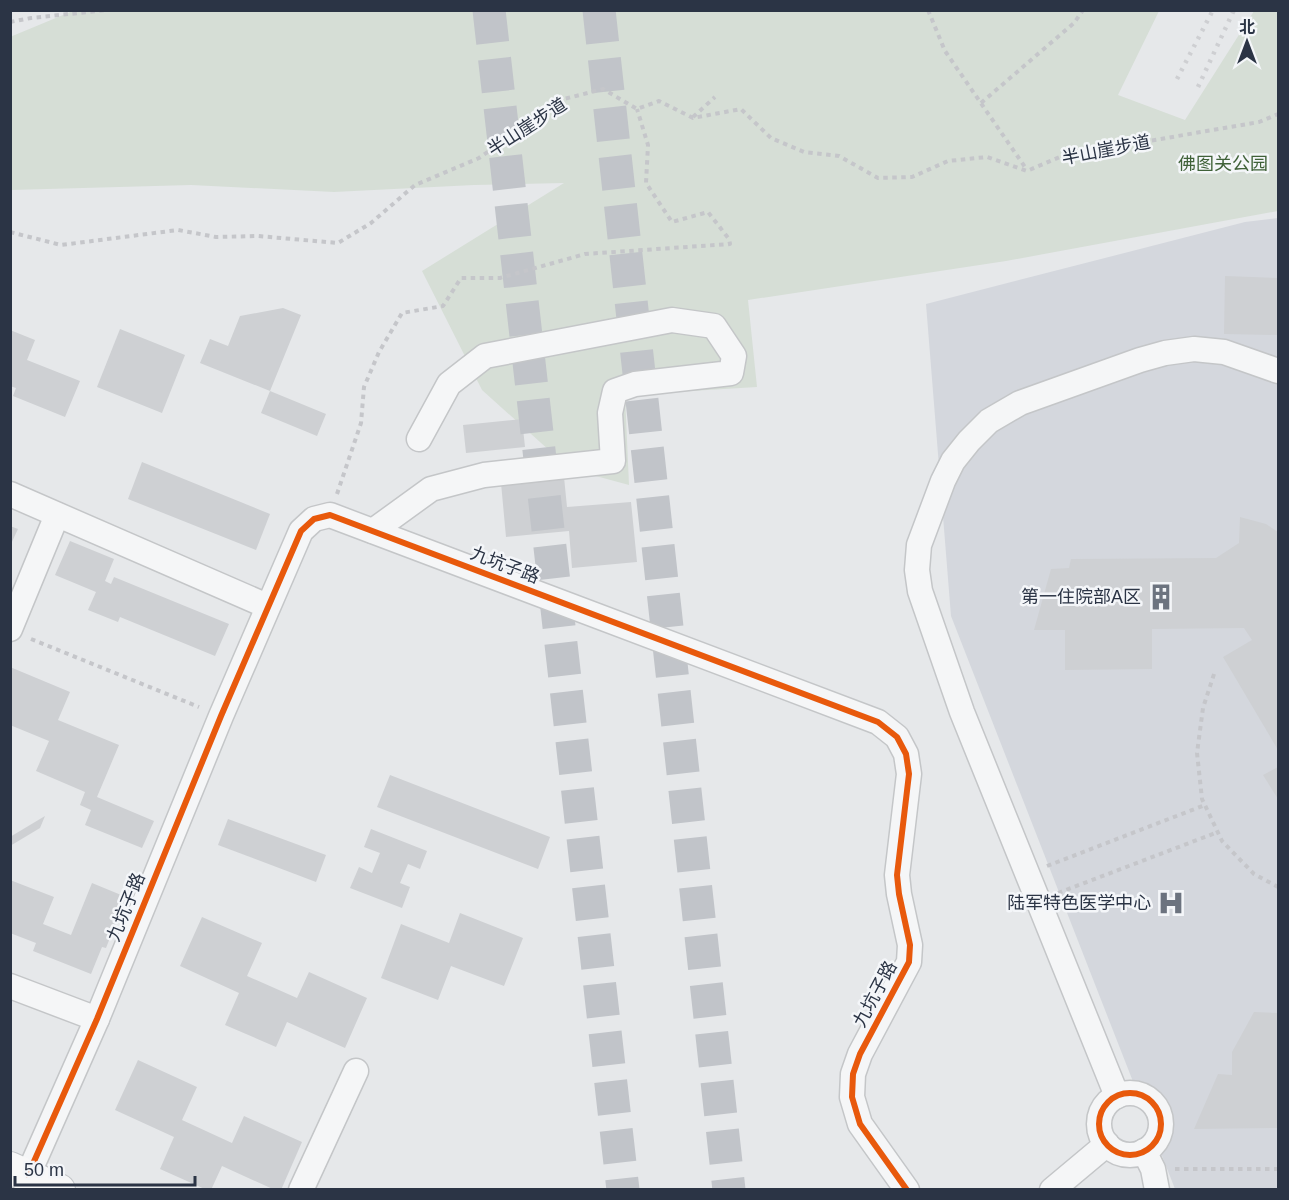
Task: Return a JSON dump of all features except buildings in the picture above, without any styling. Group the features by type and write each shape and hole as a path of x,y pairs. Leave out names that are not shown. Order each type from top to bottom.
{"main road":[{"path":"19,1172 59,1190"}],"street":[{"path":"373,531 431,489 483,475 613,461 610,413 615,391 635,384 731,373 734,357 714,326 672,320 484,356 449,384 419,439"},
{"path":"1117,1096 962,712 920,591 917,570 919,546 943,481 953,461 989,421 1020,403 1140,360 1165,353 1194,349 1224,352 1278,371"},
{"path":"10,494 267,606"},
{"path":"16,632 57,515"},
{"name":"九坑子路","path":"19,1172 97,1019 221,716 301,531 314,519 330,515 878,722 897,737 906,754 909,774 897,875 910,945 909,962 860,1054 853,1074 852,1097 860,1124 907,1190"},
{"path":"10,986 97,1019"},
{"path":"301,1190 356,1071"},
{"path":"1127,1093 1138,1094 1155,1105 1160,1115 1161,1125 1158,1136 1152,1144 1151,1170 1134,1154 1114,1150 1102,1136 1099,1127 1103,1108 1117,1096 1127,1093"},
{"path":"1052,1190 1107,1144"}],"path":[{"path":"10,22 107,10"},
{"path":"928,10 945,51 1027,171"},
{"path":"981,103 1074,23 1083,10"},
{"path":"693,118 715,97"},
{"path":"330,515 361,423 364,387 379,352 402,313 443,306 461,278 500,278 585,254 730,244 729,239 708,212 672,222 646,183 648,145 637,109 659,101 693,118 741,109 771,138 804,152 838,156 878,178 912,177 948,161 987,157 1027,171"},
{"path":"16,632 221,716"},
{"path":"1214,674 1203,708 1197,753 1202,799 1222,841 1254,874 1278,887"},
{"path":"1027,873 1205,805"},
{"path":"1038,900 1218,832"},
{"path":"1151,1170 1278,1168"}],"shaded area":[{"name":"陆军特色医学中心","path":"1278,218 1278,1189 1175,1189 951,616 926,304 1245,222"}],"green space":[{"name":"佛图关公园","path":"75,10 1159,11 1118,95 1185,120 1254,11 1278,11 1278,211 1006,261 748,300 757,387 625,395 629,485 570,469 482,390 422,271 564,183 334,192 191,185 11,190 10,37"}],"tunnel":[{"path":"489,10 623,1190"},
{"path":"599,10 729,1190"}],"railway":[{"path":"1177,79 1213,10"},
{"path":"1198,87 1234,10"}],"cycle path":[{"path":"28,1175 97,1019 221,716 301,531 314,519 330,515 878,722 897,737 906,754 909,774 897,875 910,945 909,962 860,1054 853,1074 852,1097 860,1124 907,1190"},
{"path":"1130,1093 1152,1102 1161,1124 1152,1146 1130,1155 1108,1146 1099,1124 1108,1102 1130,1093"}],"place":[{"name":"第一住院部A区","path":"1161,597"},
{"name":"陆军特色医学中心","path":"1171,903"}]}
